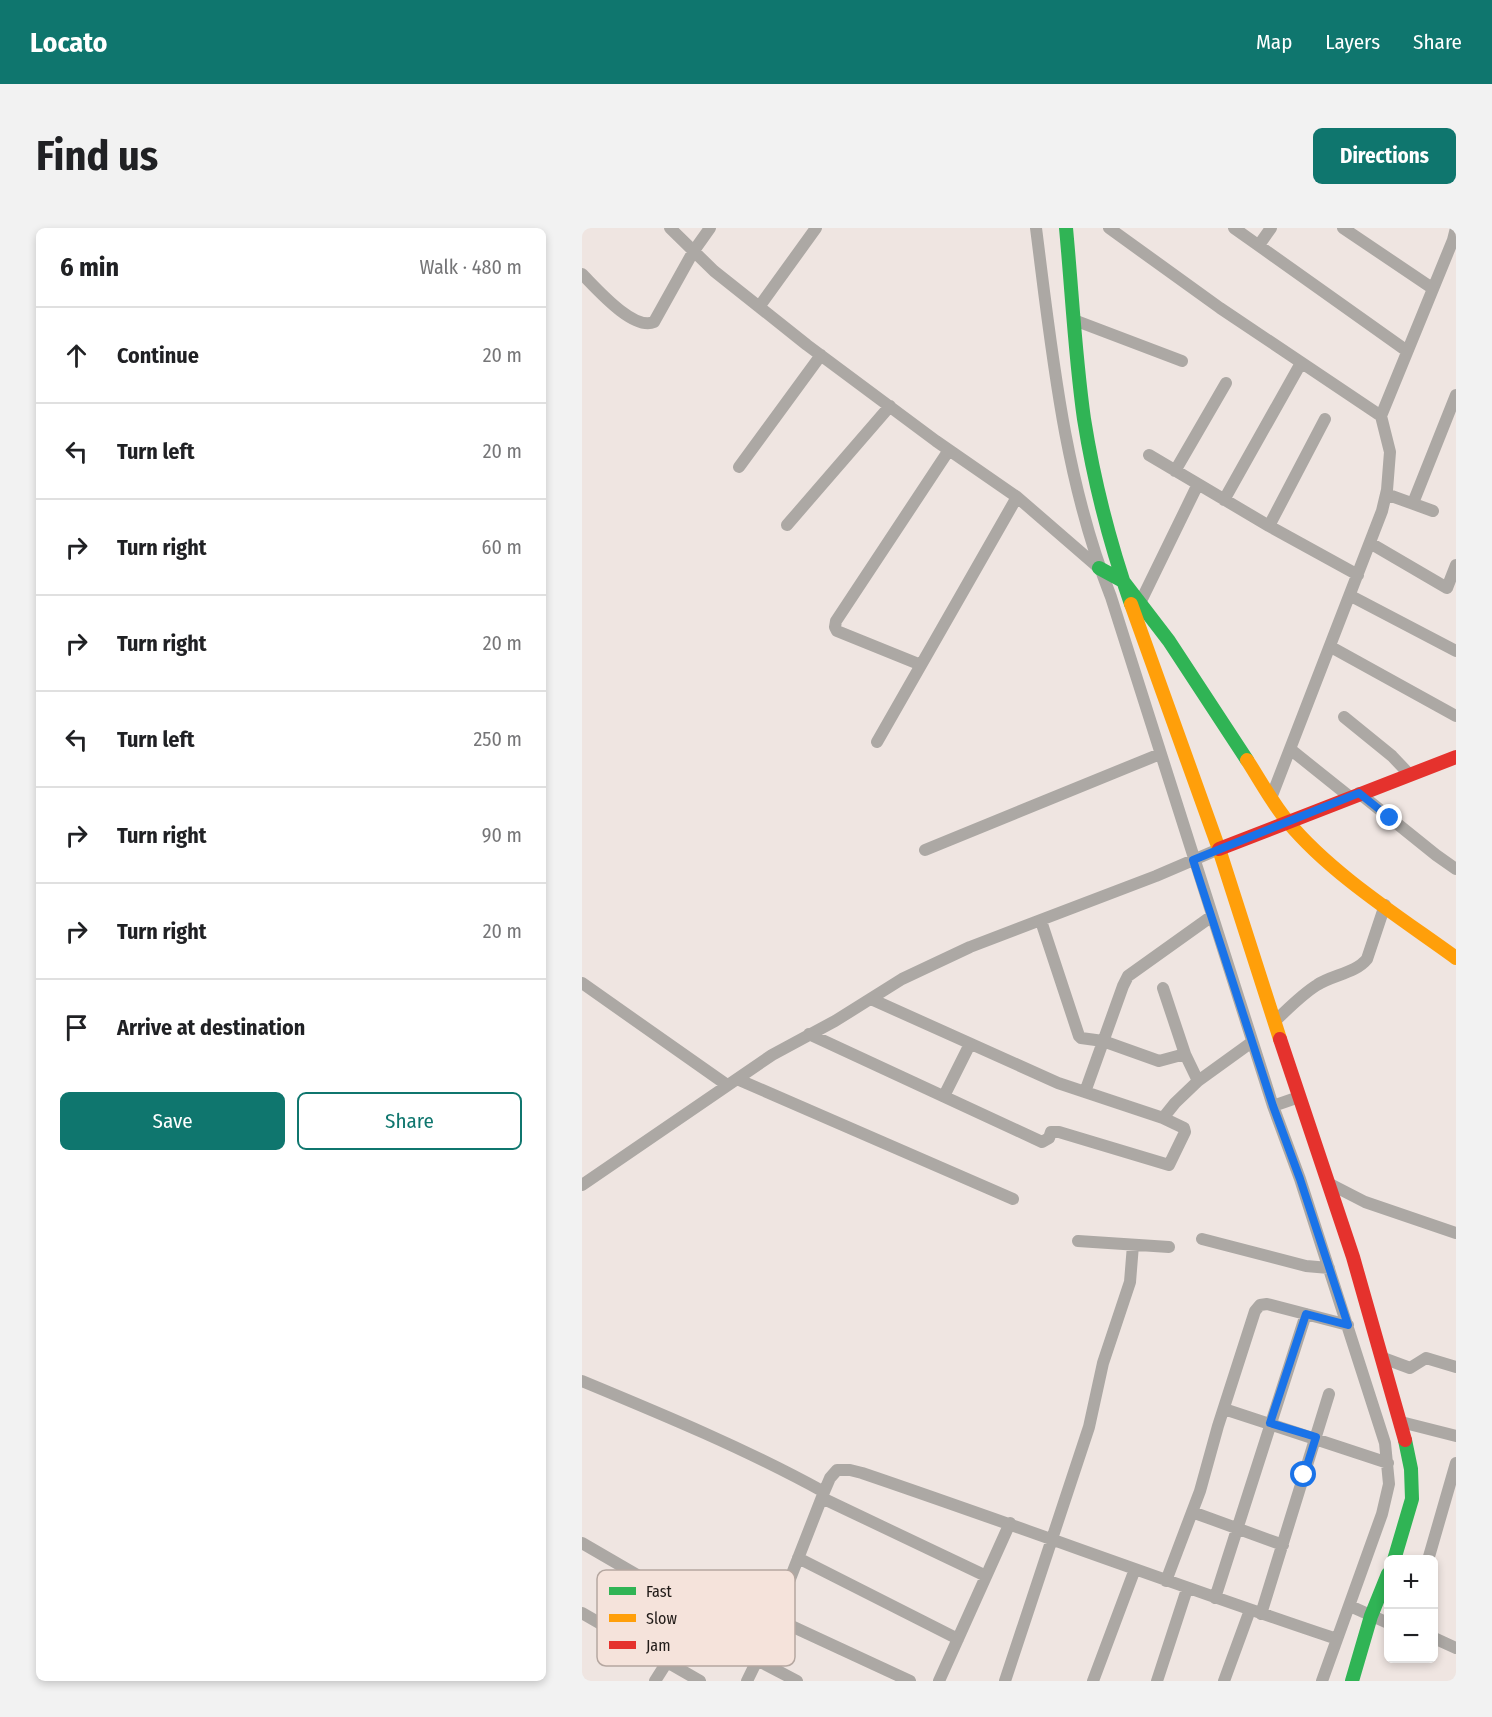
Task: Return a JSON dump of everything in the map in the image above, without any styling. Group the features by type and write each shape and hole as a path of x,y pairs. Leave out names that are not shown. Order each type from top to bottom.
{"street":[{"path":"670,228 693,252 759,307 949,450 1017,497 1112,575 1140,603 1169,641 1287,821 1306,842 1456,958"},
{"path":"582,274 629,317 649,324 654,322 693,252 710,228"},
{"path":"759,307 816,228"},
{"path":"1036,228 1056,391 1077,494 1112,575 1207,854 1212,916 1252,1042 1328,1183 1353,1257 1401,1422 1411,1469 1412,1499 1396,1555"},
{"path":"1109,228 1220,308 1381,416"},
{"path":"1234,228 1407,351"},
{"path":"1259,245 1271,228"},
{"path":"1343,228 1432,288"},
{"path":"1271,798 1382,511 1390,452 1381,416 1456,228"},
{"path":"1068,230 1081,394 1090,450 1109,536 1112,575 1110,597 1160,754 1207,854 1275,1022 1285,1102 1329,1268 1385,1443 1389,1484 1360,1611 1353,1681"},
{"path":"1074,320 1182,362"},
{"path":"739,466 821,355"},
{"path":"1224,500 1301,363"},
{"path":"1175,471 1226,383"},
{"path":"1413,503 1456,395"},
{"path":"787,525 890,406"},
{"path":"1269,526 1325,419"},
{"path":"921,665 837,631 835,627 836,621 949,450"},
{"path":"1149,455 1269,526 1358,575"},
{"path":"1140,603 1198,484"},
{"path":"1386,494 1434,511"},
{"path":"876,742 1017,497"},
{"path":"1370,543 1451,590 1456,565"},
{"path":"1351,596 1456,651"},
{"path":"1331,647 1456,716"},
{"path":"1344,717 1392,756 1409,774"},
{"path":"1290,749 1456,869"},
{"path":"926,850 1160,754"},
{"path":"582,1185 772,1055 931,964 1287,821 1456,757"},
{"path":"1275,1022 1317,985 1333,976 1362,966 1385,905"},
{"path":"1085,1092 1128,976 1212,916"},
{"path":"1041,921 1078,1036 1103,1041 1159,1061 1185,1054"},
{"path":"582,983 732,1082 1012,1200"},
{"path":"1163,988 1185,1054 1198,1081"},
{"path":"809,1034 1042,1142 1049,1138 1051,1132 1059,1132 1166,1165 1172,1162 1185,1132 1184,1128 1163,1118 1058,1083 871,999"},
{"path":"1163,1118 1198,1081 1252,1042"},
{"path":"944,1096 970,1044"},
{"path":"1328,1183 1365,1202 1456,1233"},
{"path":"1202,1239 1306,1266 1329,1268"},
{"path":"1078,1241 1169,1246"},
{"path":"1005,1681 1089,1427 1103,1364 1130,1282 1133,1245"},
{"path":"1166,1581 1192,1512 1255,1311 1260,1305 1267,1304 1348,1325"},
{"path":"1215,1598 1306,1314"},
{"path":"1383,1358 1410,1368 1426,1358 1456,1366"},
{"path":"582,1381 673,1418 780,1468 823,1495 986,1576"},
{"path":"1224,1681 1283,1545 1329,1394"},
{"path":"1224,1409 1388,1462"},
{"path":"1401,1422 1456,1436"},
{"path":"1429,1555 1456,1463"},
{"path":"793,1570 830,1478 837,1470 850,1470 1010,1523 1187,1589 1337,1639"},
{"path":"1192,1512 1236,1530 1283,1545"},
{"path":"939,1681 1010,1523"},
{"path":"582,1543 629,1570"},
{"path":"798,1558 958,1639"},
{"path":"1093,1681 1135,1569"},
{"path":"1322,1681 1337,1639 1384,1580"},
{"path":"1157,1681 1187,1589"},
{"path":"1360,1611 1384,1621"},
{"path":"582,1613 597,1622"},
{"path":"795,1628 910,1681"},
{"path":"1438,1640 1456,1648"},
{"path":"655,1681 664,1666"},
{"path":"674,1666 700,1681"},
{"path":"747,1681 754,1666"},
{"path":"768,1666 797,1681"}],"traffic: fast":[{"path":"1066,228 1078,372 1088,443 1103,513 1131,604"},
{"path":"1099,568 1123,581 1169,641 1247,760"},
{"path":"1395,1555 1412,1499 1411,1469 1405,1440"},
{"path":"1352,1681 1371,1616 1384,1584"}],"traffic: slow":[{"path":"1131,604 1219,849 1280,1039"},
{"path":"1247,760 1282,815 1325,860 1456,958"}],"traffic: jam":[{"path":"1219,849 1456,757"},
{"path":"1280,1039 1353,1257 1405,1440"}],"route":[{"path":"1304,1475 1316,1437 1270,1423 1306,1314 1348,1325 1300,1179 1273,1106 1193,860 1359,793 1390,818"}]}
